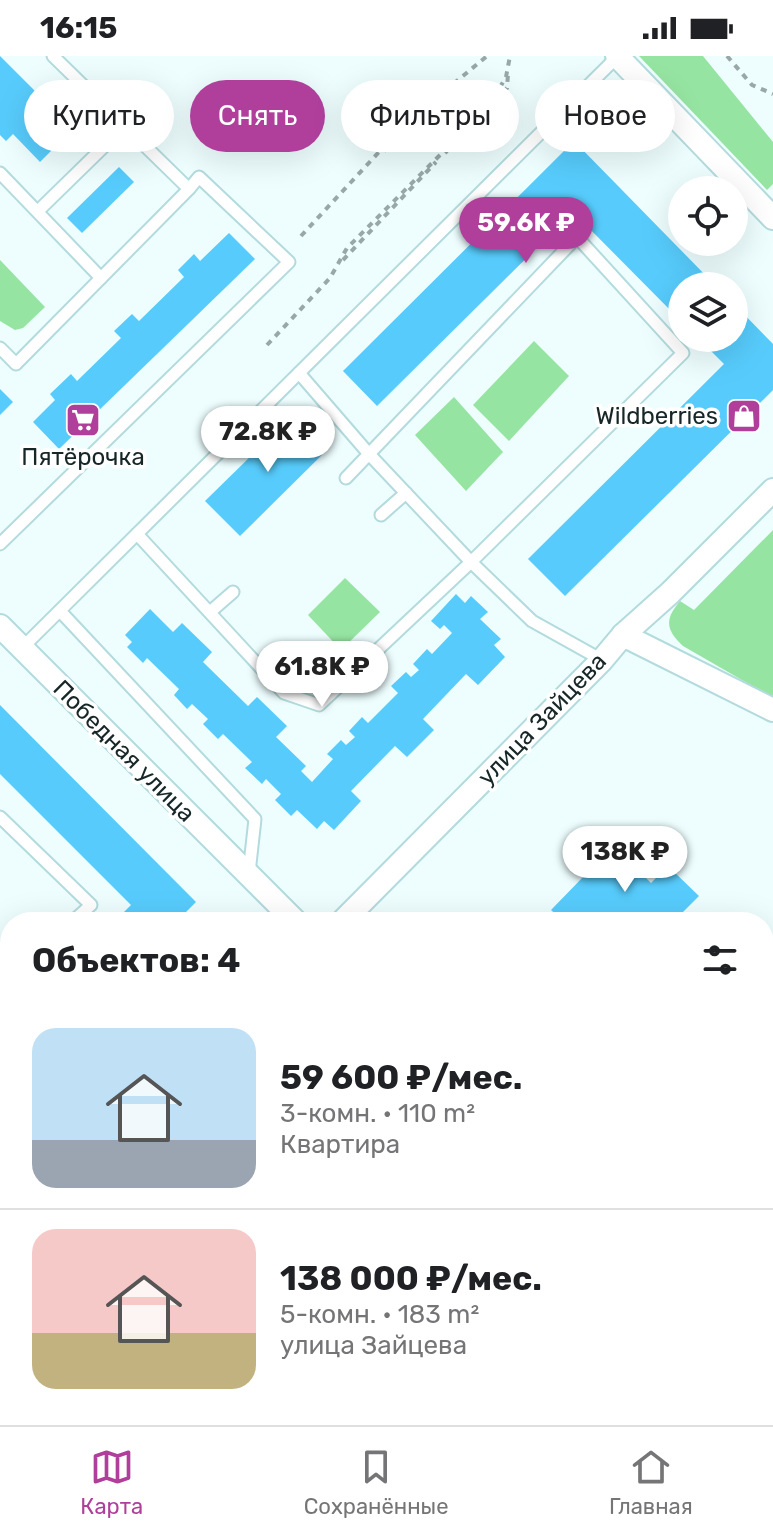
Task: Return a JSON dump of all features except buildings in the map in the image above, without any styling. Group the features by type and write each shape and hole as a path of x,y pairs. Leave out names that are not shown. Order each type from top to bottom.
{"street":[{"path":"617,56 773,218"},
{"path":"623,635 670,593 773,490"},
{"name":"Победная улица","path":"0,626 286,912"},
{"name":"улица Зайцева","path":"352,912 602,660 623,635 773,710"}],"lane":[{"path":"53,56 77,80"},
{"path":"22,648 617,56"},
{"path":"38,211 98,152"},
{"path":"150,152 189,189"},
{"path":"0,173 101,278"},
{"path":"0,348 16,364 199,177 289,262 0,544"},
{"path":"137,534 284,693 319,705 471,562 683,353 577,237 346,478"},
{"path":"299,373 369,454 471,562 532,621 602,660"},
{"path":"381,515 406,493"},
{"path":"210,612 233,592"},
{"path":"60,611 255,819 249,877"},
{"path":"0,817 91,905 83,912"}],"path":[{"path":"303,234 400,135 488,56"},
{"path":"334,269 507,88 509,56"},
{"path":"267,345 330,278 347,248 441,154 499,89 506,77 509,56"},
{"path":"727,56 752,85 773,94"}],"green space":[{"path":"639,56 703,56 773,142 773,184 767,190 675,94 675,80 662,80"},
{"path":"0,260 45,307 23,328 15,330 0,321"},
{"path":"534,341 569,376 509,441 473,405"},
{"path":"454,397 503,452 466,491 415,435"},
{"path":"773,530 773,698 683,646 669,624 680,601 694,610"},
{"path":"345,578 380,612 341,650 308,615"}],"place":[{"name":"Wildberries","path":"744,416"},
{"name":"Пятёрочка","path":"83,420"}]}
